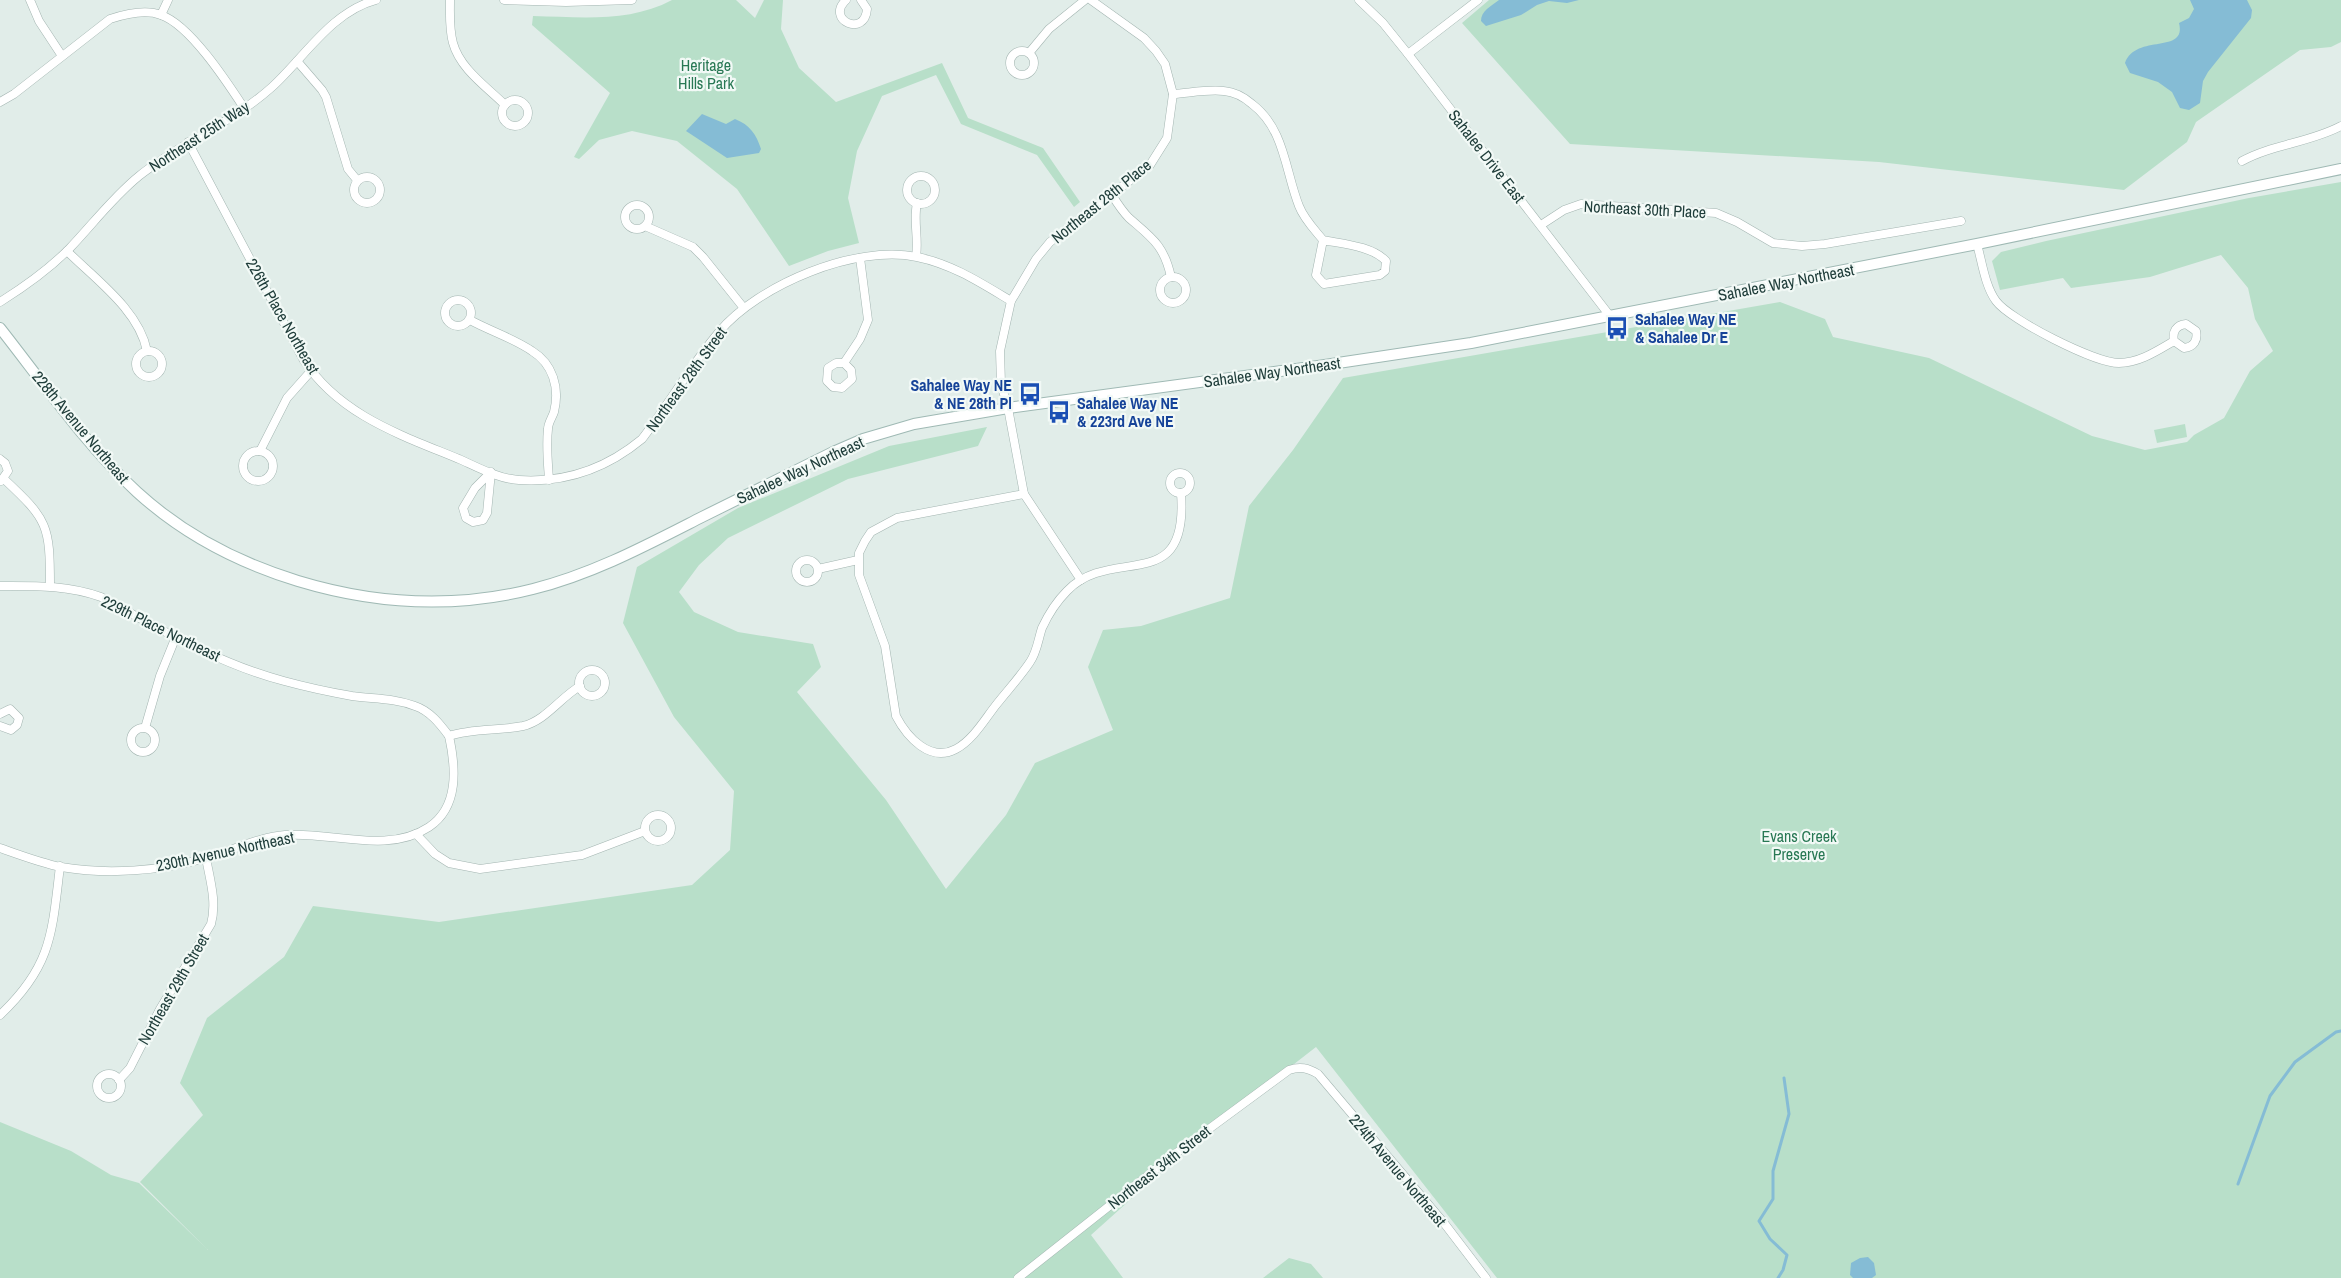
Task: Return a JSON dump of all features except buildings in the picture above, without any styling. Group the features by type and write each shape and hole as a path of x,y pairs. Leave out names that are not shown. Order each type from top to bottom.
{"main road":[{"name":"Sahalee Way Northeast","path":"231,556 276,574 314,585 385,600 462,601 532,590 630,555 747,494 863,439 914,424 1008,408 1472,343 1977,244 2341,169"},
{"name":"228th Avenue Northeast","path":"0,328 84,434 138,493 192,533 231,556"}],"street":[{"path":"30,0 39,21 62,56"},
{"path":"161,15 168,0"},
{"name":"Northeast 25th Way","path":"0,302 67,251 136,178 159,160 244,108 270,89 338,21 354,9 376,0"},
{"path":"450,0 451,34 458,56 505,105"},
{"path":"504,0 632,0"},
{"path":"846,0 841,5 840,13 844,21 852,24 863,21 867,13 866,2"},
{"path":"1029,53 1049,29 1085,0"},
{"path":"1091,0 1144,38 1156,51 1165,64 1173,94 1222,90 1239,95 1257,107 1277,135 1299,207 1306,220 1323,240 1373,252 1386,261 1385,271 1380,275 1324,284 1316,275 1323,240"},
{"name":"Sahalee Drive East","path":"1359,0 1383,23 1408,54 1610,316"},
{"path":"1408,54 1478,0"},
{"path":"0,102 14,94 110,19 134,13 161,15 173,22 216,67 244,108"},
{"path":"297,61 326,97 348,169 357,180"},
{"name":"Northeast 28th Place","path":"1024,494 1008,408 1001,384 1000,351 1011,301 1036,259 1050,242 1144,170 1158,154 1167,138 1173,94"},
{"path":"2242,161 2269,148 2322,136 2341,126"},
{"name":"226th Place Northeast","path":"188,142 311,371 325,387 364,418 491,472"},
{"path":"1112,195 1127,216 1159,244 1168,263 1171,278"},
{"path":"916,203 916,256"},
{"name":"Northeast 30th Place","path":"1541,225 1564,210 1581,204 1716,213 1737,222 1773,243 1802,246 1961,221"},
{"path":"645,226 693,247 704,257 743,307"},
{"path":"1977,244 1988,283 2000,307 2085,354 2108,362 2129,362 2148,356 2174,341"},
{"path":"67,251 126,310 140,330 147,351"},
{"name":"Northeast 28th Street","path":"491,472 517,480 549,480 575,476 625,453 642,439 719,331 743,307 777,286 806,274 876,255 916,256 966,274 1011,301"},
{"path":"844,363 860,339 868,320 860,258"},
{"path":"470,320 531,350 543,359 549,368 554,379 556,396 548,426 549,480"},
{"path":"260,451 286,398 311,371"},
{"path":"0,459 7,467 2,480 35,508 42,519 50,550 50,586"},
{"path":"491,472 487,513 483,520 473,522 466,518 463,508 475,488 491,472"},
{"path":"1081,580 1024,494 897,518 872,532 865,541 858,560 859,575 885,646 896,716 920,746 929,751 940,752 956,749 970,737 1030,663 1036,652 1042,629 1060,599 1081,580 1102,573 1149,564 1169,551 1181,529 1183,513 1181,493"},
{"path":"818,569 858,560"},
{"name":"229th Place Northeast","path":"0,586 74,588 101,597 175,639 283,681 351,696 395,700 417,706 430,714 449,736"},
{"path":"145,728 159,676 175,639"},
{"path":"580,686 560,700 547,713 524,726 474,729 449,736 453,763 452,798 440,817 416,834 435,854 448,863 480,869 582,855 645,831"},
{"path":"0,714 10,709 17,714 19,722 11,730 0,726"},
{"name":"230th Avenue Northeast","path":"0,848 60,866 123,870 171,866 283,835 304,834 379,841 416,834"},
{"name":"Northeast 29th Street","path":"119,1080 129,1068 159,1009 211,924 214,900 206,858"},
{"path":"0,1015 20,996 40,966 54,920 60,866"},
{"name":"Northeast 34th Street","path":"1018,1278 1175,1154 1280,1077 1297,1067 1305,1068"},
{"name":"224th Avenue Northeast","path":"1305,1068 1318,1074 1444,1223 1486,1278"}],"green space":[{"name":"Heritage Hills Park","path":"672,0 736,0 755,18 764,0 783,0 781,29 799,68 836,102 942,63 968,118 1043,148 1080,202 1074,207 1037,155 961,124 936,75 882,96 857,151 848,198 859,243 828,251 789,266 737,189 677,141 632,131 599,140 579,159 574,157 610,93 532,25 533,16 622,15 656,7"},
{"path":"1489,0 2341,0 2341,42 2331,47 2300,50 2196,122 2187,142 2124,190 1879,162 1570,144 1462,23"},
{"name":"Evans Creek Preserve","path":"2341,182 2341,1278 1497,1278 1316,1047 1146,1179 1149,1183 1091,1235 1123,1278 0,1278 0,1122 71,1151 111,1175 139,1183 208,1250 140,1182 203,1115 180,1083 207,1018 284,957 313,906 439,922 692,885 730,850 734,791 674,717 623,623 637,567 738,508 889,446 987,427 978,446 848,479 728,538 699,565 679,592 694,612 738,632 813,644 821,667 797,692 886,800 946,889 1006,815 1035,763 1113,730 1088,667 1103,630 1141,626 1230,598 1249,506 1293,450 1343,378 1780,302 1825,319 1833,337 1929,358 2092,436 2145,450 2187,442 2194,435 2224,418 2250,371 2273,351 2255,319 2248,288 2221,255 2150,277 2071,288 2063,278 2000,290 1992,261 2001,252 2046,241 2249,198"},
{"path":"2185,424 2187,437 2157,443 2154,430"},
{"path":"1289,1258 1311,1264 1323,1278 1263,1278"}],"water":[{"path":"1499,0 1579,0 1567,3 1549,1 1521,15 1486,26 1481,21 1483,14"},
{"path":"2190,0 2247,0 2252,10 2251,18 2208,72 2203,81 2200,103 2189,110 2180,108 2172,92 2158,82 2130,73 2125,63 2131,54 2139,49 2175,39 2179,33 2179,23 2189,18 2194,9"},
{"path":"702,114 726,124 735,119 745,124 757,139 761,149 759,153 727,158 686,131"},
{"path":"1868,1257 1874,1263 1876,1275 1872,1278 1853,1278 1850,1275 1851,1263"}],"waterway":[{"path":"2238,1184 2270,1096 2295,1062 2336,1032 2341,1031"},
{"path":"1778,1278 1787,1255 1770,1239 1759,1221 1773,1199 1773,1171 1789,1114 1784,1078"}],"place":[{"name":"Sahalee Way NE & Sahalee Dr E","path":"1617,328"},
{"name":"Sahalee Way NE & NE 28th Pl","path":"1030,394"},
{"name":"Sahalee Way NE & 223rd Ave NE","path":"1059,412"}]}
